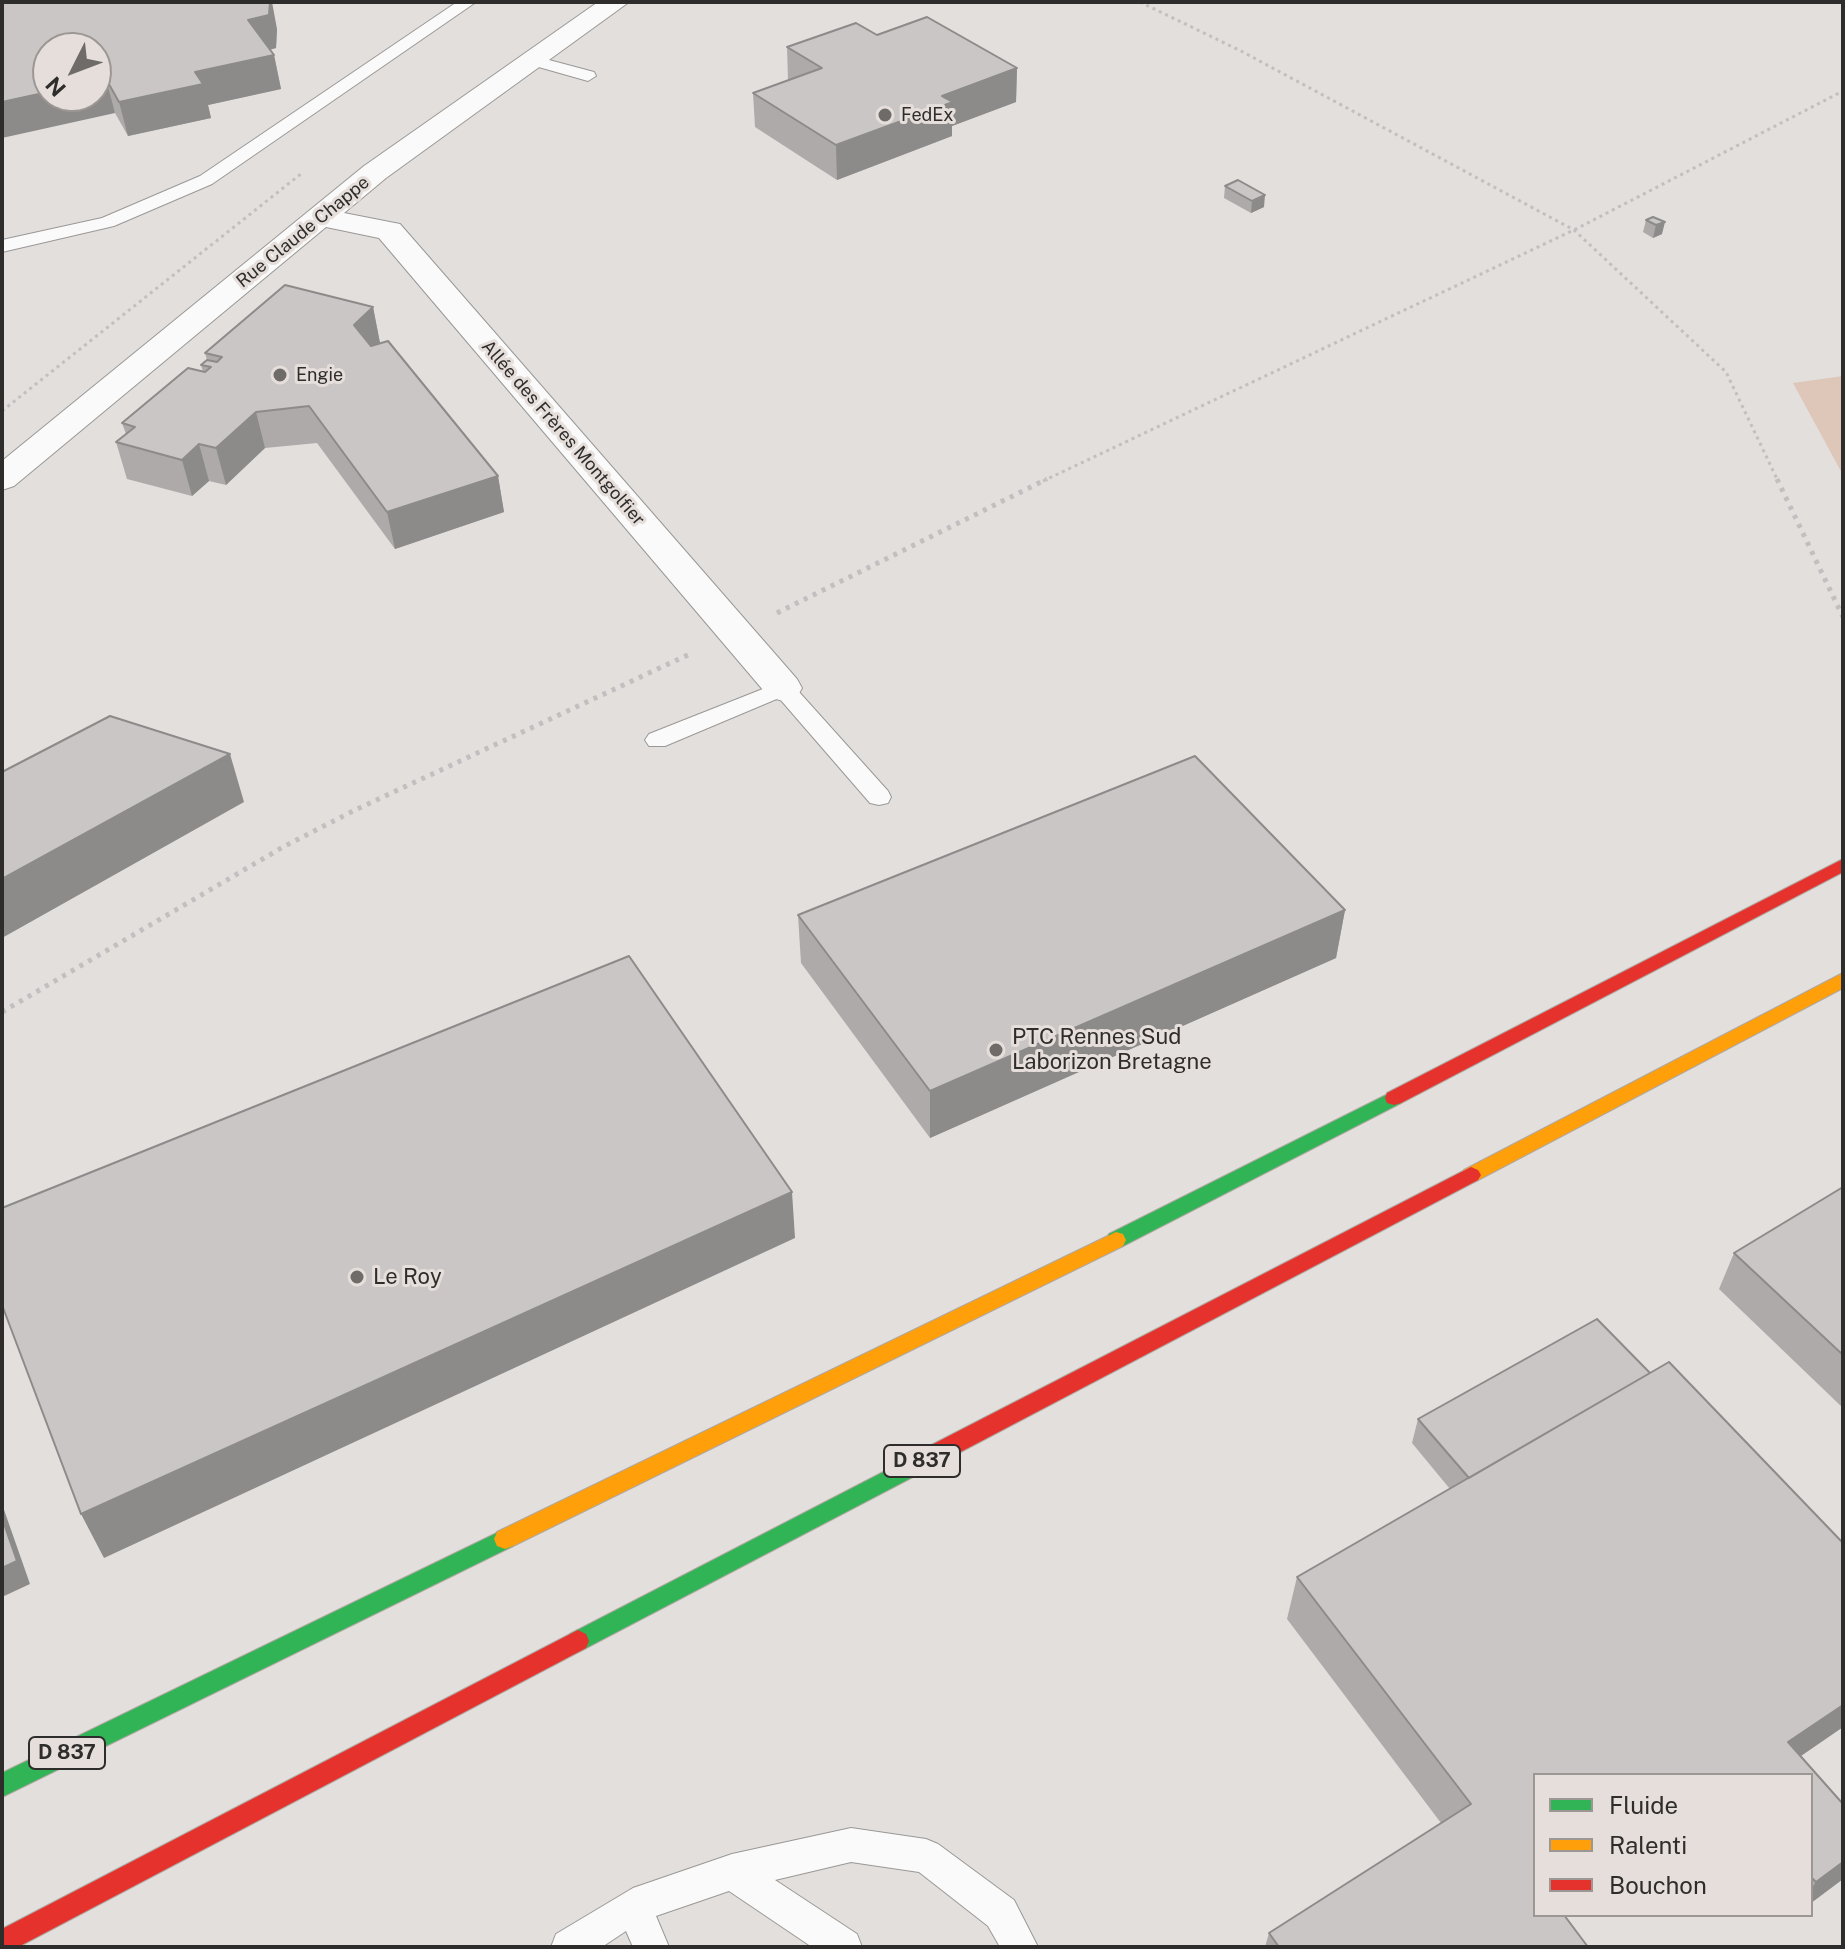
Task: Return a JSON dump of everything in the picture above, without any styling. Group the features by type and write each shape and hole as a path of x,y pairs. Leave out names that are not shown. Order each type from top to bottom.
{"main road":[{"name":"D 837","path":"2,1785 1201,1198 1843,865"},
{"name":"D 837","path":"2,1942 1843,980"}],"street":[{"name":"Rue Claude Chappe","path":"2,479 375,172 616,2"},
{"name":"Allée des Frères Montgolfier","path":"320,217 389,231 783,688"}],"lane":[{"path":"2,246 108,222 206,180 468,2"},
{"path":"534,61 588,76"},
{"path":"657,740 783,688 879,797"},
{"path":"569,1947 633,1906 732,1872 851,1845 926,1856 1001,1913 1020,1947"},
{"path":"732,1872 844,1947"},
{"path":"633,1906 651,1947"}],"path":[{"path":"1140,2 1241,51 1574,230 1726,372 1843,617"},
{"path":"1574,230 1843,91"}],"shaded area":[{"path":"1843,376 1843,475 1793,383"}],"building":[{"path":"2,2 270,2 269,15 248,20 274,55 195,72 203,84 119,102 112,90 112,32 32,32 32,95 2,102"},
{"path":"927,17 1017,68 942,96 953,102 836,145 753,93 822,68 787,47 856,23 877,35"},
{"path":"1238,180 1265,195 1252,201 1225,186"},
{"path":"1653,217 1665,222 1656,225 1646,220"},
{"path":"285,285 373,307 354,325 371,346 388,341 498,476 387,512 309,406 256,412 216,448 199,444 182,460 116,442 135,427 122,423 188,368 205,372 211,367 201,365 207,360 217,362 222,357 205,353"},
{"path":"110,716 230,754 2,879 2,772"},
{"name":"PTC Rennes Sud Laborizon Bretagne","path":"1195,756 1345,910 930,1091 798,915"},
{"name":"Le Roy","path":"629,956 792,1192 81,1514 2,1305 2,1208"},
{"path":"1843,1187 1843,1355 1734,1253"},
{"path":"1597,1319 1650,1373 1469,1478 1418,1419"},
{"path":"1669,1362 1843,1543 1843,1705 1788,1742 1843,1804 1843,1862 1816,1882 1813,1879 1813,1773 1533,1773 1533,1917 1566,1917 1588,1947 1279,1947 1269,1933 1471,1804 1297,1577"},
{"path":"2,1518 17,1561 2,1568"}],"traffic: fast":[{"path":"1116,1240 1394,1098"},
{"path":"578,1641 922,1461"},
{"path":"2,1785 505,1539"}],"traffic: slow":[{"path":"1471,1175 1843,980"},
{"path":"505,1539 1116,1240"}],"traffic: jam":[{"path":"1394,1098 1843,865"},
{"path":"922,1461 1471,1175"},
{"path":"2,1942 578,1641"}],"place":[{"name":"FedEx","path":"885,115"},
{"name":"Engie","path":"280,375"},
{"name":"PTC Rennes Sud Laborizon Bretagne","path":"996,1050"},
{"name":"Le Roy","path":"357,1277"}]}
